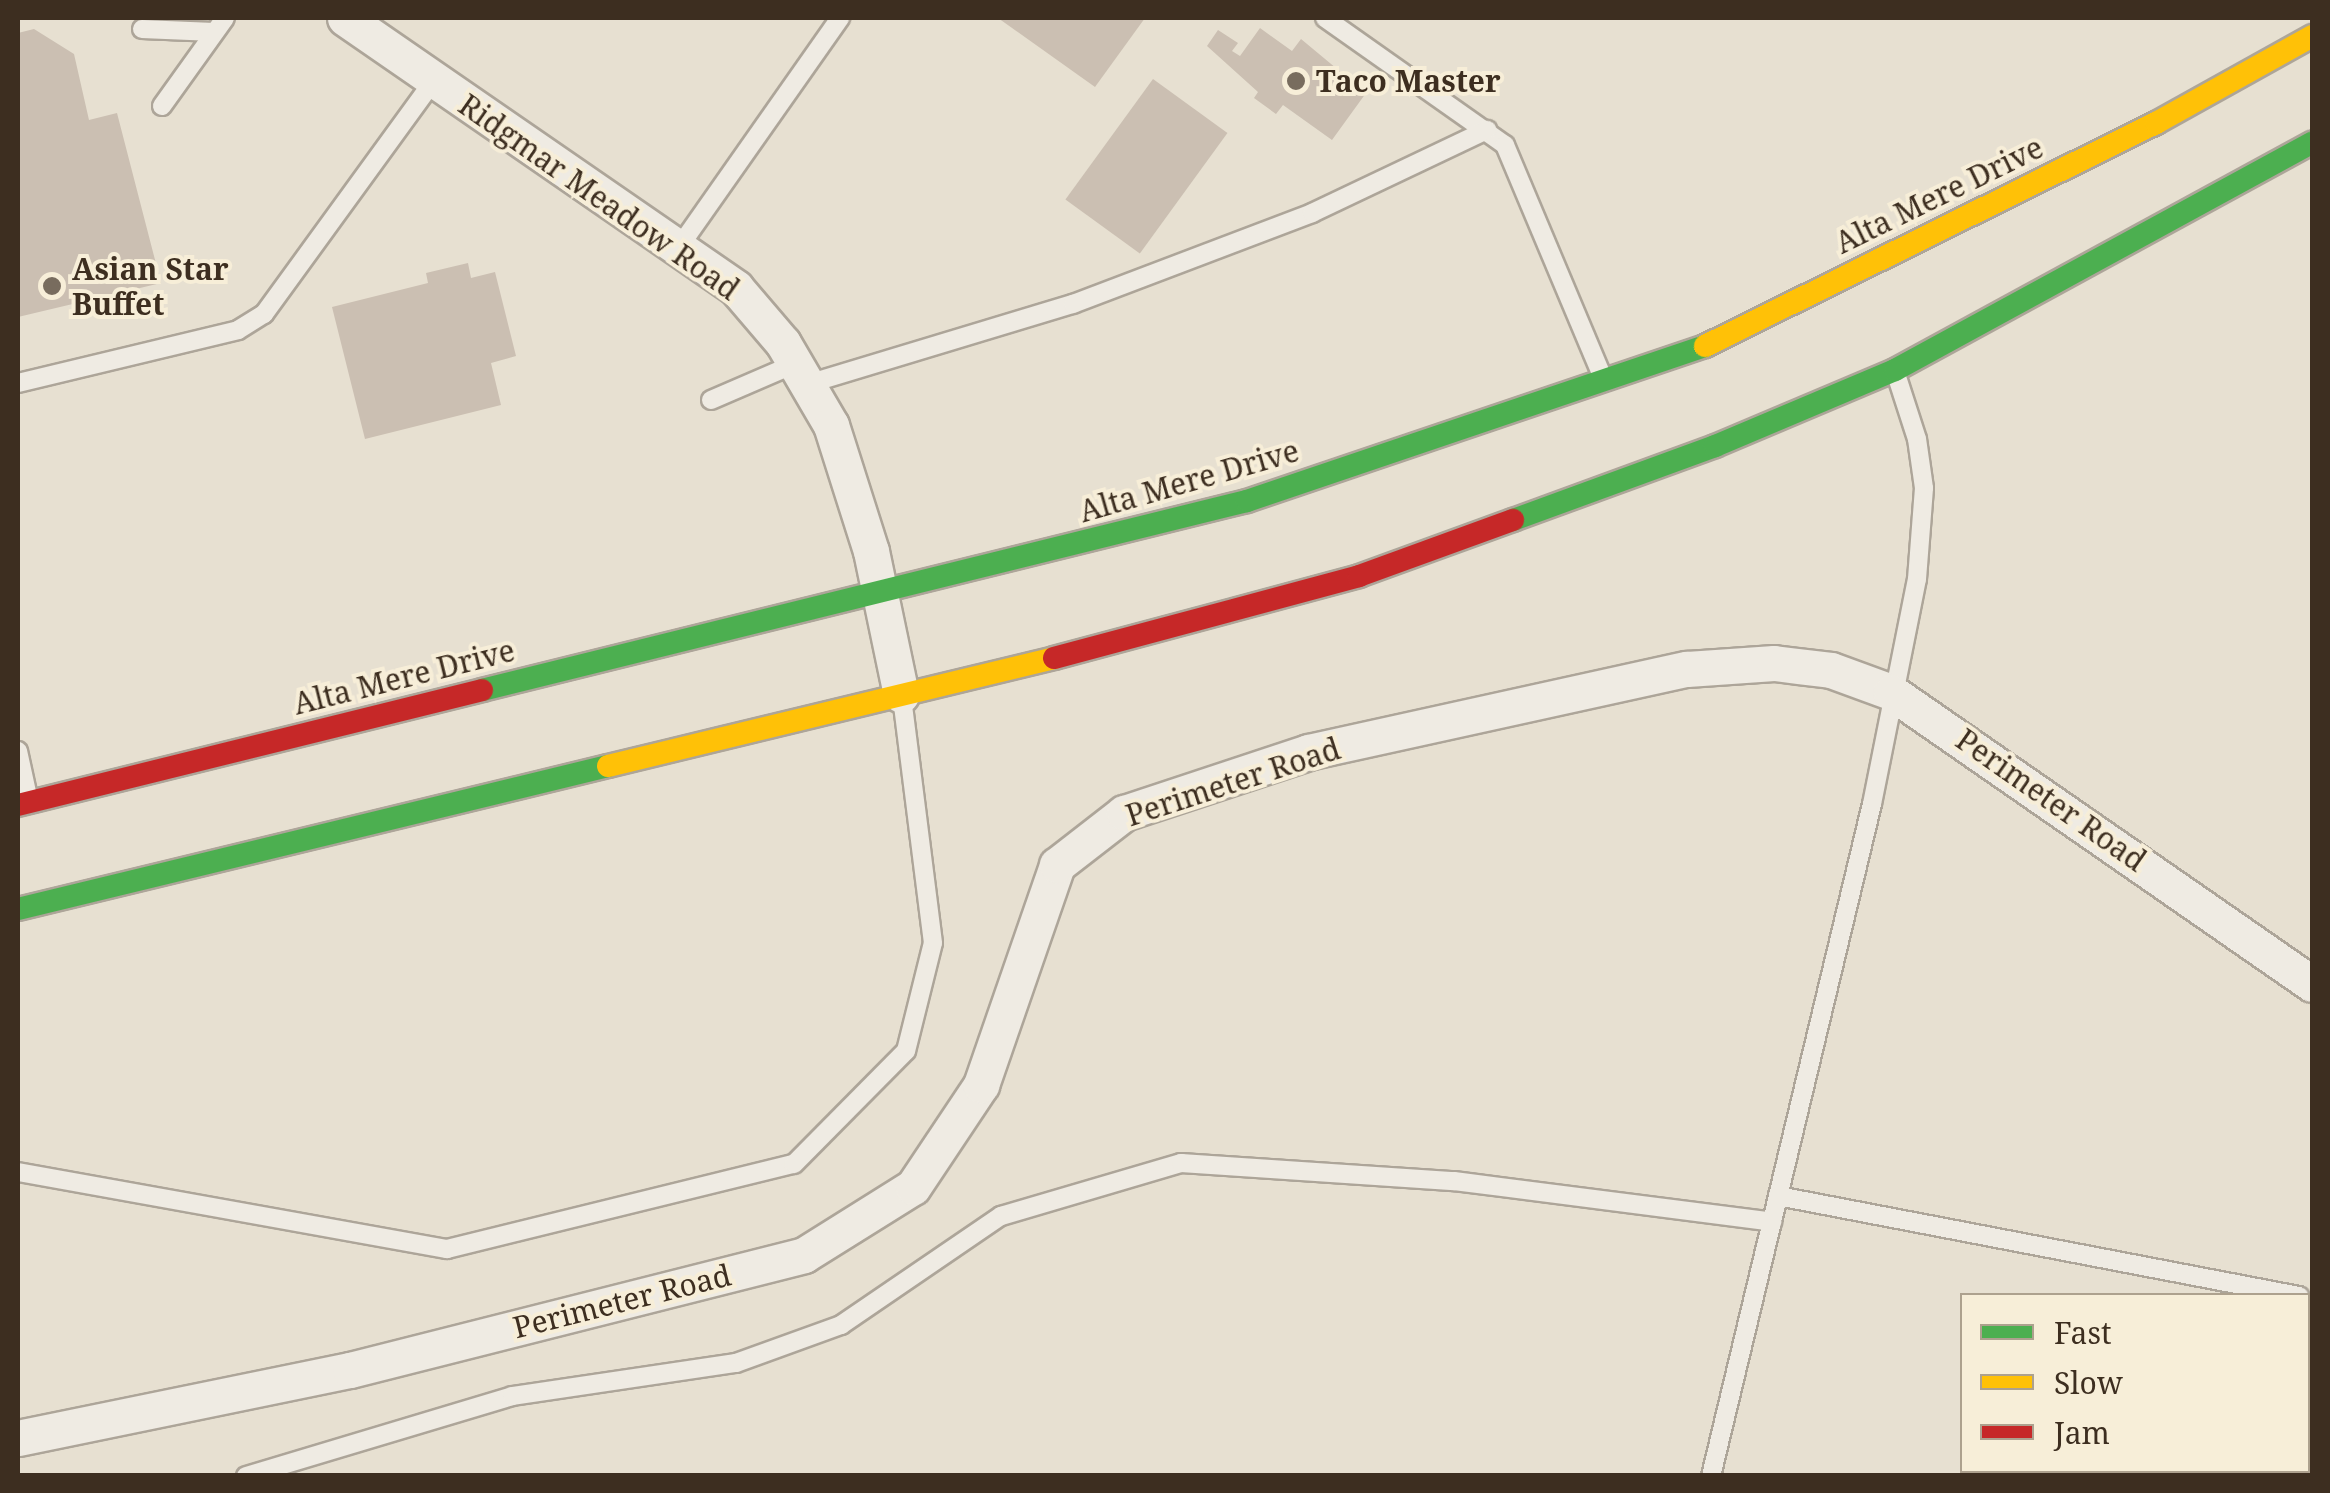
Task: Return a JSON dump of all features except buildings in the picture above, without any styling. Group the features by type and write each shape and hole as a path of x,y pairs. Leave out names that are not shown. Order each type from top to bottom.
{"main road":[{"name":"Alta Mere Drive","path":"23,804 875,588 1185,519 1710,344 2156,123 2312,36"},
{"path":"18,909 901,696 1359,576 1715,446 1895,370 2312,143"}],"street":[{"name":"Ridgmar Meadow Road","path":"345,18 736,288 804,373 831,426 871,551 875,588 901,696"},
{"name":"Perimeter Road","path":"18,1438 350,1370 804,1256 914,1186 981,1086 1057,865 1124,814 1308,752 1687,669 1774,663 1830,670 1890,692 2312,984"}],"lane":[{"path":"677,250 840,18"},
{"path":"1325,18 1504,145 1603,378"},
{"path":"142,29 220,25"},
{"path":"162,106 220,25"},
{"path":"18,383 238,330 264,314 434,80"},
{"path":"711,400 1110,290 1312,214 1486,130"},
{"path":"1710,1476 1872,804 1890,692 1917,579 1924,488 1918,439 1895,370"},
{"path":"18,1172 448,1250 794,1164 906,1051 933,944 901,696"},
{"path":"18,751 23,804"},
{"path":"246,1476 512,1396 736,1363 841,1325 1000,1216 1181,1163 1454,1181 1772,1222"},
{"path":"1778,1196 2282,1293"}],"traffic: fast":[{"path":"1513,520 1715,446 1895,370 2312,143"},
{"path":"482,690 1247,501 1705,346"},
{"path":"18,909 608,766"}],"traffic: slow":[{"path":"1705,346 2156,123 2312,36"},
{"path":"608,766 1054,658"}],"traffic: jam":[{"path":"1054,658 1359,576 1513,520"},
{"path":"18,805 482,690"}],"place":[{"name":"Taco Master","path":"1296,81"},
{"name":"Asian Star Buffet","path":"52,286"}]}
